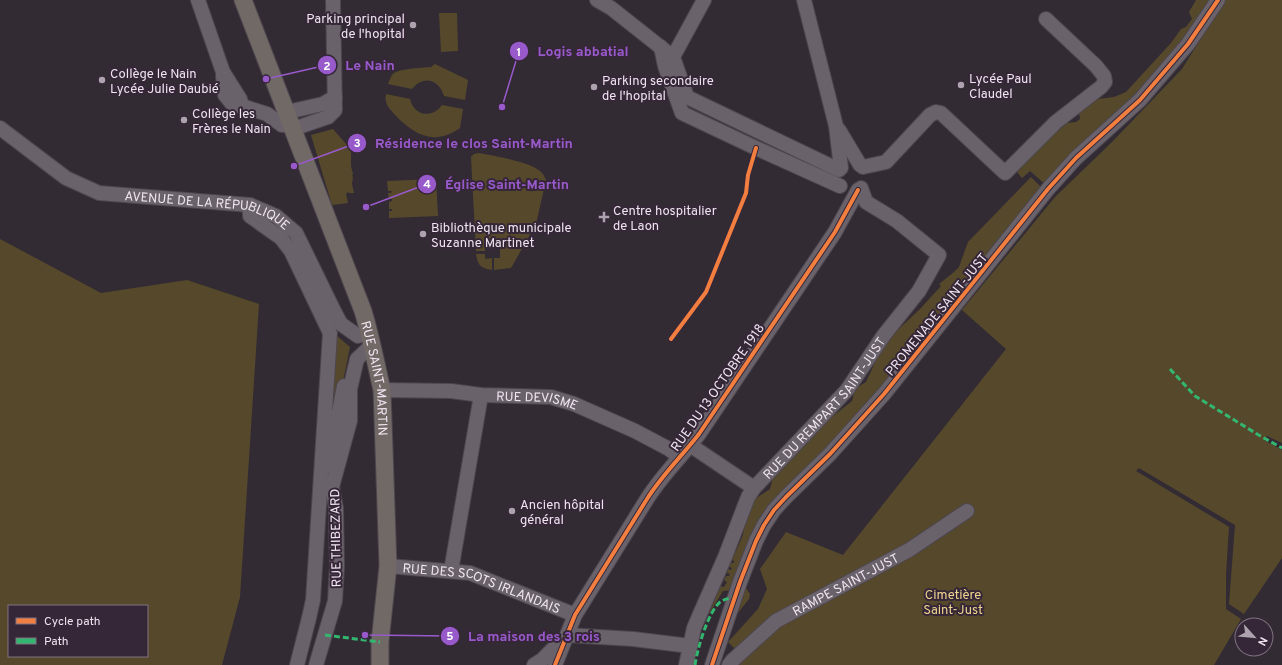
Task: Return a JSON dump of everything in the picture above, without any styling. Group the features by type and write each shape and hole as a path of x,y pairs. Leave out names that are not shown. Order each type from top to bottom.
{"main road":[{"name":"RUE SAINT-MARTIN","path":"243,0 363,311 366,337 382,390 388,566 380,642 380,665"}],"street":[{"path":"198,0 223,72 225,95 233,105 289,118"},
{"path":"267,114 282,125 289,118 323,104 335,97 333,0"},
{"path":"597,0 613,4 661,47 687,97 840,169"},
{"path":"704,0 669,61 682,113 850,191 859,189 866,181 865,172 836,126"},
{"path":"804,0 836,126 840,169 838,178 841,187 841,223"},
{"name":"PROMENADE SAINT-JUST","path":"712,665 740,582 756,541 774,510 830,454 884,394 1048,190 1076,158 1140,100 1169,67 1188,44 1218,0"},
{"path":"840,169 848,163 856,163 861,166 886,162 930,115 936,112 941,113 1005,173 1056,122 1101,87 1105,82 1104,76 1096,66 1046,19"},
{"name":"AVENUE DE LA RÉPUBLIQUE","path":"0,128 66,178 99,193 250,205 276,216 296,233 341,324 366,337"},
{"path":"756,148 762,133"},
{"name":"RUE DU 13 OCTOBRE 1918","path":"534,665 542,660 567,635 575,615 647,499 658,483 690,445 841,223 859,189"},
{"name":"RUE DU REMPART SAINT-JUST","path":"686,665 700,614 725,557 743,509 754,488 847,390 884,335 919,292 939,255 897,222 866,202 859,189"},
{"path":"250,205 250,216 281,238 291,251 330,333 312,600 297,665"},
{"path":"320,480 332,448 344,389 366,337"},
{"name":"RUE THIBEZARD","path":"316,665 335,601 337,566 336,508 332,487 350,421 350,388 357,360 366,337"},
{"name":"RUE DEVISME","path":"382,390 451,391 481,395 551,396 574,404 635,431 669,449 680,457"},
{"path":"451,571 481,395"},
{"path":"690,445 754,488"},
{"name":"RAMPE SAINT-JUST","path":"729,665 776,621 909,550 967,511"},
{"name":"RUE DES SCOTS IRLANDAIS","path":"388,566 470,573 575,615"},
{"path":"555,665 567,635 633,639 690,646"}],"green space":[{"path":"1196,0 1213,0 1186,45 1046,185 1030,171 1022,178 1017,172 1055,130 1057,132 1067,123 1076,122 1080,119 1079,113 1098,99 1114,97 1126,92 1171,43 1181,29 1186,27 1192,19 1189,12"},
{"name":"Cimetière Saint-Just","path":"1225,0 1282,0 1282,443 1267,436 1264,440 1282,450 1282,558 1244,614 1229,604 1235,525 1139,468 1136,471 1229,527 1226,574 1226,609 1238,617 1234,617 1234,631 1214,665 733,665 736,650 728,642 758,609 767,589 760,569 786,532 843,555 1006,349 962,310 1055,197 1112,142 1182,69"},
{"path":"439,13 457,13 458,51 441,52"},
{"path":"435,64 468,80 465,100 444,96 442,90 435,83 430,81 421,82 412,89 388,84 391,76 399,71 431,67"},
{"path":"386,94 410,99 415,109 424,114 433,112 442,105 463,109 460,128 442,136 425,136 418,133 403,123 391,111 386,103"},
{"path":"333,129 351,148 351,166 353,174 352,184 354,193 348,192 346,194 348,203 332,205 311,135"},
{"path":"479,153 513,160 531,166 543,174 546,180 536,224 511,268 494,270 494,258 500,258 500,242 485,243 485,251 476,251 471,157 474,154"},
{"path":"1031,177 1044,190 843,433 780,493 764,515 733,590 723,591 709,614 705,614 720,586 724,587 727,582 724,580 726,576 729,576 730,574 727,573 728,569 731,570 732,568 729,567 731,563 734,563 732,560 743,535 745,518 755,499 770,489 773,477 782,470 794,451 803,448 823,424 852,401 855,389 866,382 884,343 921,308 941,286 939,284 959,267 968,242"},
{"path":"436,179 438,216 389,218 389,211 392,211 392,209 389,209 389,202 392,201 392,199 389,199 388,193 391,193 392,191 388,191 387,181"},
{"path":"0,239 101,293 187,280 259,304 240,597 222,665 0,665"},
{"path":"476,254 485,254 485,259 492,258 492,270 480,265"},
{"path":"336,335 350,347 329,450"},
{"path":"745,587 750,594 749,599 733,619"}],"marked path":[{"path":"1170,369 1195,396 1282,448"},
{"path":"695,665 698,650 711,614 720,602 725,599 735,597"},
{"path":"325,635 380,642"}],"cycle path":[{"path":"712,665 740,582 756,541 774,510 830,454 884,394 1048,189 1076,158 1140,100 1188,44 1218,0"},
{"path":"671,339 706,292 746,193 748,175 756,148"},
{"path":"555,665 575,615 647,499 659,482 699,434 835,232 858,190"}],"place":[{"name":"Parking principal de l'hopital","path":"413,25"},
{"name":"Le Nain","path":"266,79"},
{"name":"Collège le Nain Lycée Julie Daubié","path":"102,80"},
{"name":"Lycée Paul Claudel","path":"961,85"},
{"name":"Parking secondaire de l'hopital","path":"594,87"},
{"name":"Logis abbatial","path":"502,107"},
{"name":"Collège les Frères le Nain","path":"184,120"},
{"name":"Résidence le clos Saint-Martin","path":"294,166"},
{"name":"Église Saint-Martin","path":"366,207"},
{"name":"Centre hospitalier de Laon","path":"604,217"},
{"name":"Bibliothèque municipale Suzanne Martinet","path":"423,234"},
{"name":"Ancien hôpital général","path":"512,511"},
{"name":"La maison des 3 rois","path":"365,635"}]}
